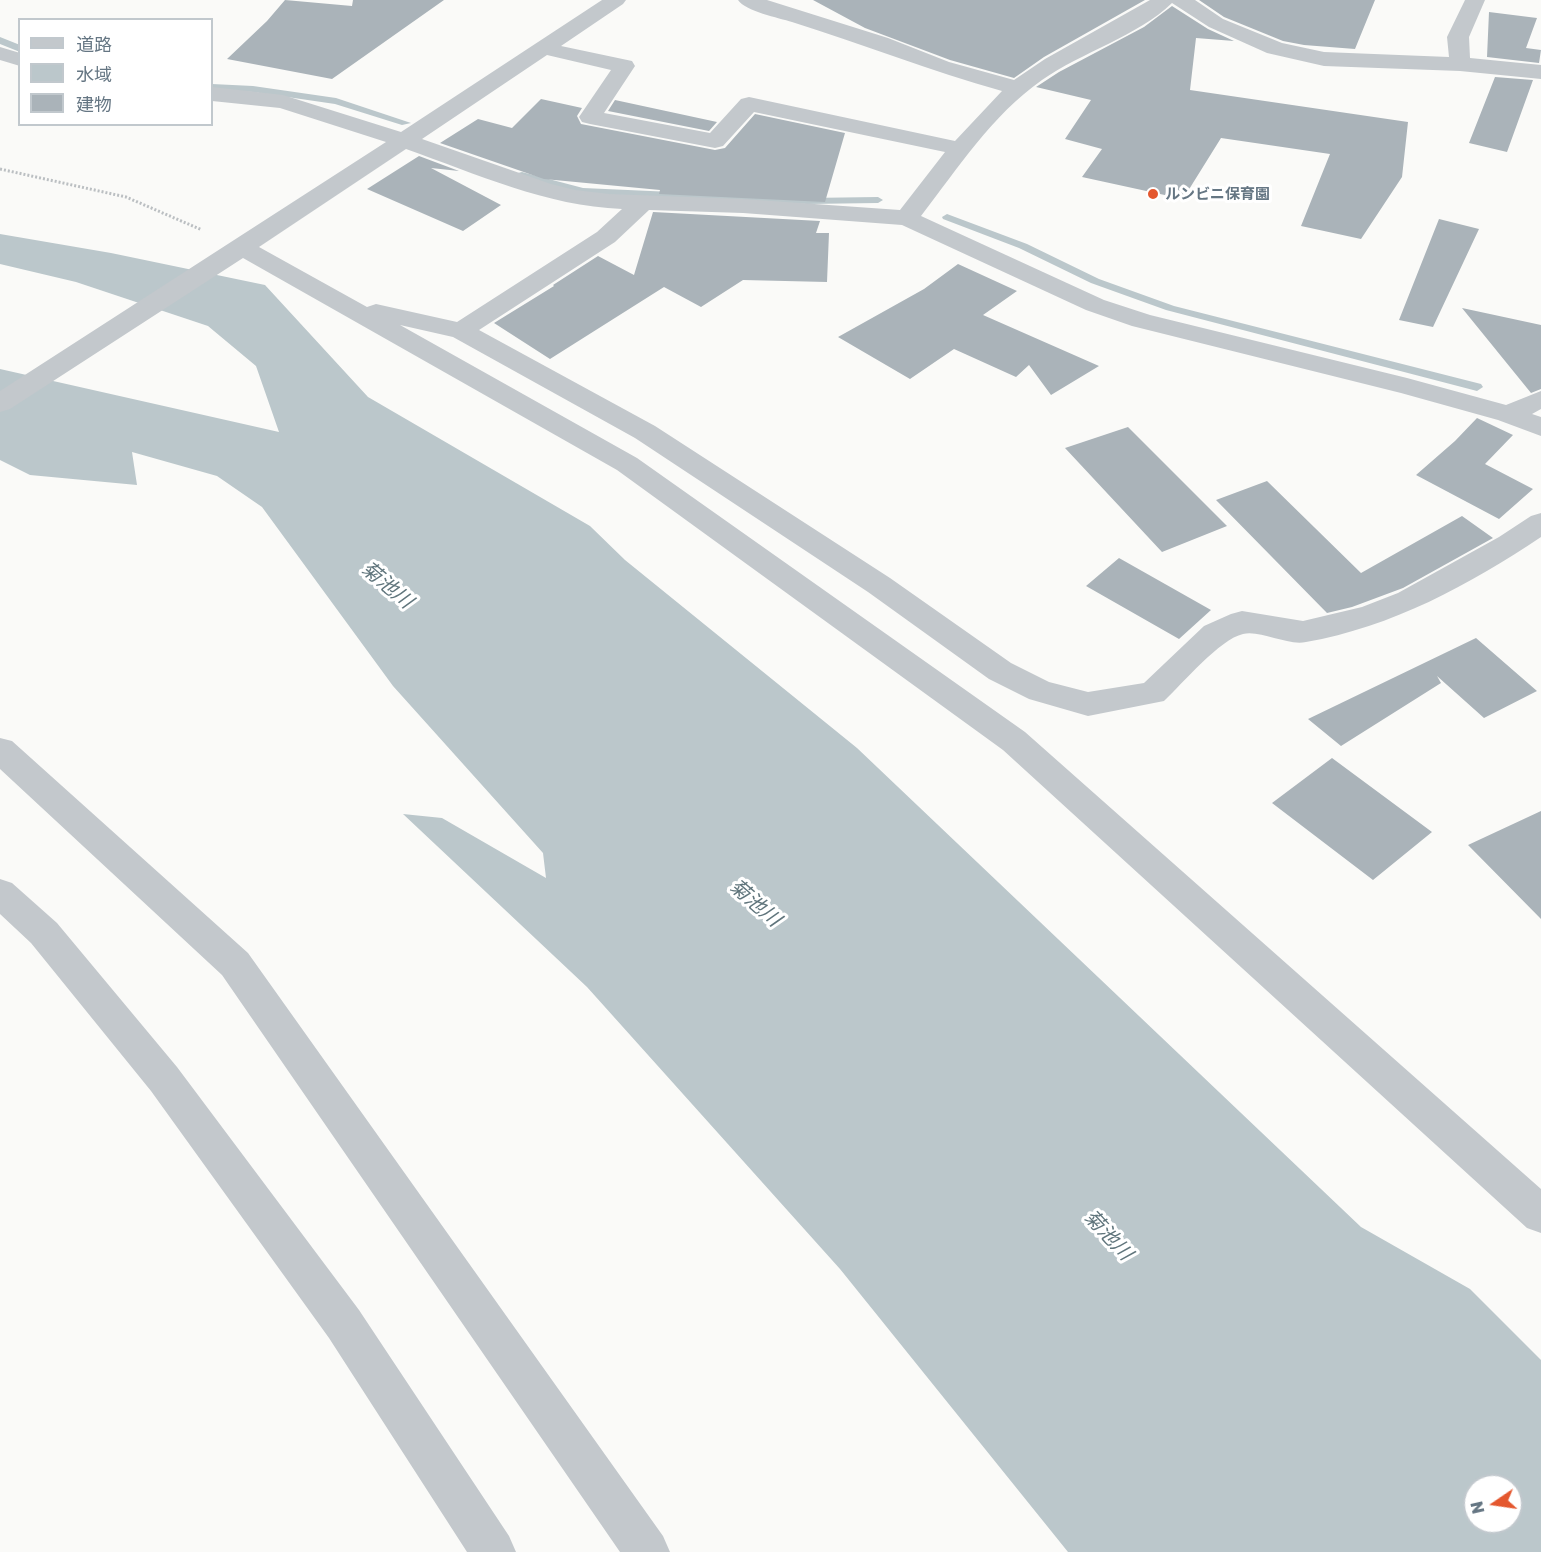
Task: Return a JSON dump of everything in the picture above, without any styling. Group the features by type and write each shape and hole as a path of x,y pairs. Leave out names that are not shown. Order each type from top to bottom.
{"street":[{"path":"0,403 242,247 616,0"},
{"path":"748,0 880,43 941,67 1017,88"},
{"path":"907,218 976,130 1017,88 1164,0"},
{"path":"1180,0 1216,23 1275,48 1324,59 1460,64 1541,72"},
{"path":"1460,64 1458,37 1475,0"},
{"path":"542,48 624,66 590,117 715,141 749,104 962,149"},
{"path":"0,53 18,59"},
{"path":"213,94 283,102 404,140 544,190 575,197 907,218 1095,305 1141,321 1321,364 1508,414 1541,427"},
{"path":"461,331 606,237 642,203"},
{"path":"242,247 627,464 1014,741 1541,1215"},
{"path":"339,303 461,331 645,432 879,585 1000,670 1040,691 1089,704 1153,693 1215,634 1242,622 1303,632 1369,616 1409,600 1509,544 1541,523"},
{"path":"1508,414 1541,399"},
{"path":"0,750 235,964 647,1552"},
{"path":"0,892 44,933 164,1079 344,1324 493,1552"}],"path":[{"path":"0,169 126,197 242,247"}],"water":[{"name":"菊池川","path":"0,234 111,253 265,285 368,397 590,526 625,560 857,748 1361,1227 1470,1289 1541,1360 1541,1552 1068,1552 840,1269 587,987 403,814 442,818 546,878 543,853 393,686 262,507 217,476 132,452 137,485 30,475 0,460 0,369 279,432 256,366 208,326 76,282 0,264"}],"building":[{"path":"285,0 352,6 353,0 444,0 332,79 227,59 267,21"},
{"path":"813,0 1145,0 1044,57 1014,78 950,60 865,28"},
{"path":"1199,0 1375,0 1355,49 1283,41 1224,17"},
{"path":"1172,6 1208,29 1234,41 1196,38 1190,90 1408,122 1402,177 1361,239 1301,226 1330,154 1221,138 1183,199 1082,177 1102,149 1065,139 1091,100 1036,87 1059,72 1144,27"},
{"path":"1489,12 1537,18 1526,48 1541,50 1539,63 1487,57"},
{"path":"1495,77 1533,80 1507,152 1469,143"},
{"path":"541,99 582,108 577,116 581,124 715,150 725,148 755,114 845,133 825,202 659,194 660,190 544,179 440,143 478,119 512,128"},
{"path":"615,100 717,122 709,131 608,111"},
{"path":"419,156 459,171 431,168 501,205 463,231 367,189"},
{"path":"653,212 820,221 816,233 829,233 827,282 743,280 701,307 664,287 550,359 494,323 598,256 634,275"},
{"path":"1439,219 1479,229 1433,327 1399,320"},
{"path":"958,264 1017,291 983,315 1099,366 1051,395 1029,365 1016,377 954,349 910,379 838,337 924,289"},
{"path":"1462,308 1541,325 1541,389 1531,393"},
{"path":"1477,418 1513,435 1485,464 1533,489 1499,519 1416,475"},
{"path":"1128,427 1227,526 1162,552 1065,448"},
{"path":"1267,481 1361,573 1462,516 1493,538 1403,588 1352,607 1327,613 1216,500"},
{"path":"1119,558 1211,610 1179,639 1086,586"},
{"path":"1476,638 1537,691 1484,718 1437,676 1441,683 1341,746 1308,719"},
{"path":"1332,758 1432,832 1373,880 1272,803"},
{"path":"1541,811 1541,919 1468,845"}],"waterway":[{"path":"0,40 18,48"},
{"path":"213,87 253,89 336,101 406,123"},
{"path":"522,175 583,191 807,201 878,200"},
{"path":"947,217 1023,246 1095,281 1170,308 1477,387"}],"place":[{"name":"ルンビニ保育園","path":"1153,194"}]}
